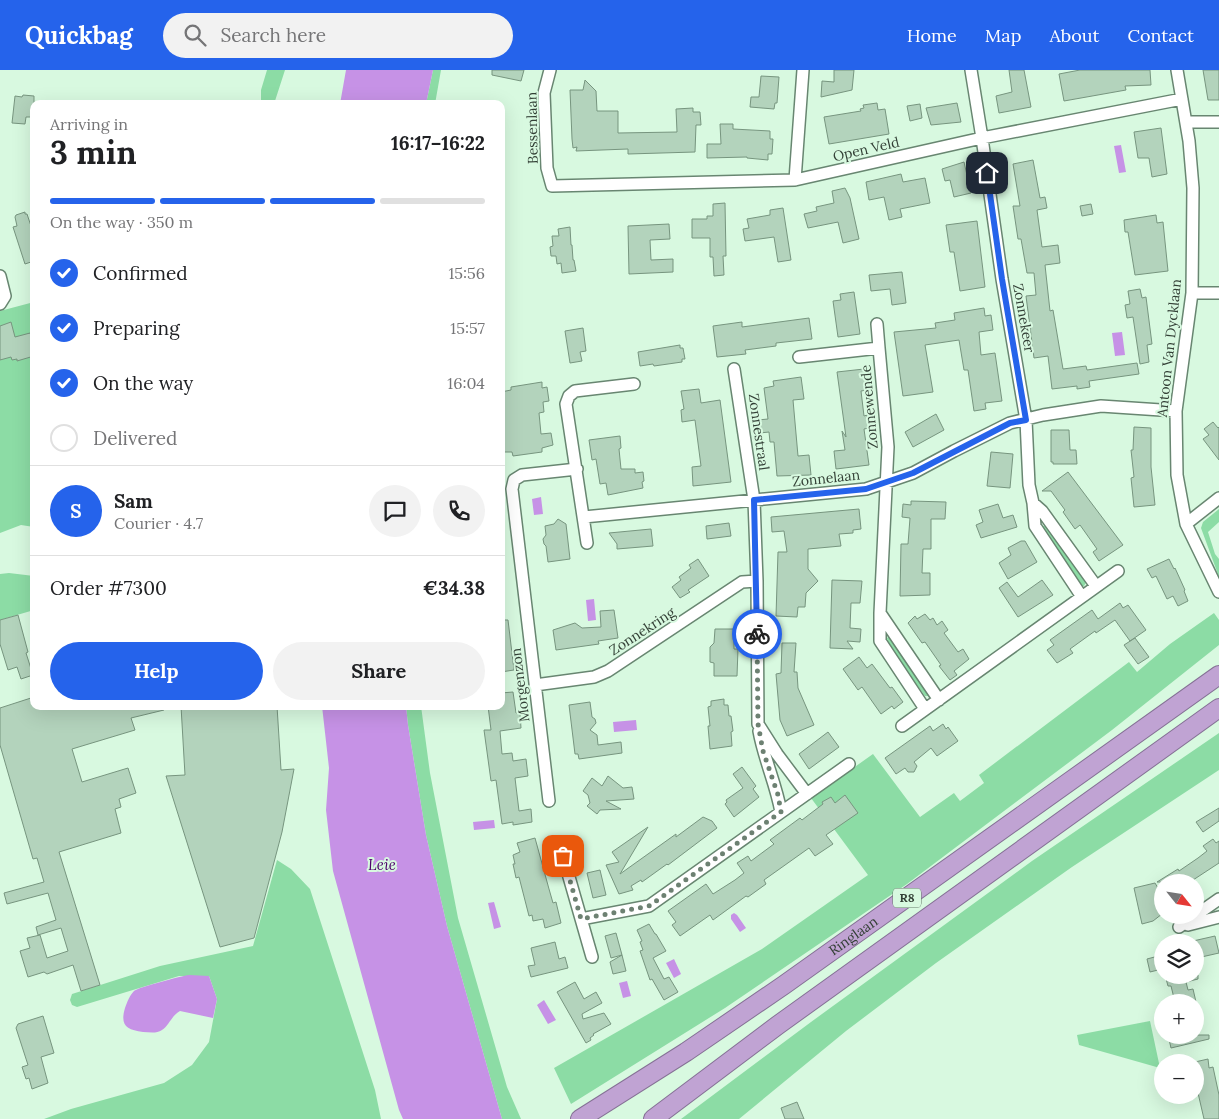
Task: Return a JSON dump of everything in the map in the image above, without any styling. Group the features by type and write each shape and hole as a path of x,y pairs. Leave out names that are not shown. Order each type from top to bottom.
{"highway":[{"name":"Ringlaan","path":"586,1116 784,985 1219,676"},
{"name":"Ringlaan","path":"653,1119 778,1025 1219,708"}],"street":[{"name":"Bessenlaan","path":"550,70 544,93 547,168 552,186"},
{"path":"795,180 804,70"},
{"name":"Zonnekeer","path":"971,70 1002,279 1026,420 1029,485 1034,503 1035,526 1082,597"},
{"name":"Antoon Van Dycklaan","path":"1176,70 1186,122 1193,188 1192,294 1176,410 1177,475 1186,524 1219,592"},
{"name":"Open Veld","path":"552,186 795,180 982,138 1182,99"},
{"path":"1186,122 1219,122"},
{"path":"0,276 6,296 0,304"},
{"path":"1192,294 1219,293"},
{"name":"Zonnewende","path":"877,324 888,447 880,641 925,709"},
{"name":"Zonnewende","path":"799,357 879,348"},
{"name":"Zonnestraal","path":"734,369 754,500"},
{"path":"587,543 566,404 569,396 575,391 634,384"},
{"name":"Zonnelaan","path":"584,517 866,489 913,473 1010,423 1043,414 1102,406 1176,410"},
{"name":"Morgenzon","path":"550,801 512,488 514,480 522,475 577,469"},
{"path":"1186,524 1219,498"},
{"path":"754,500 757,581 758,724 763,751 778,795 781,812"},
{"name":"Zonnekeer","path":"1034,503 1042,511 1096,586"},
{"path":"902,726 1118,571"},
{"name":"Zonnekring","path":"535,685 594,677 601,674 666,634 742,582 757,581"},
{"path":"880,613 940,699"},
{"path":"758,724 777,754 807,794"},
{"path":"581,919 649,906 849,764"},
{"path":"563,856 592,957"},
{"path":"1219,899 1179,927 1219,917"}],"green space":[{"path":"267,70 285,70 275,100 261,100 261,90"},
{"path":"433,70 441,70 436,100 427,100"},
{"path":"30,303 30,526 21,525 0,533 0,311"},
{"path":"1219,509 1219,522 1208,532 1215,554 1219,559 1219,577 1201,528 1203,522"},
{"path":"1045,525 1087,581 1084,586 1080,586 1041,528"},
{"path":"0,574 30,576 30,611 0,620"},
{"path":"1214,613 1219,620 1219,645 1112,730 907,884 725,1008 571,1104 554,1068 762,949 868,875 811,798 873,754 920,817 954,793 960,801 984,783 979,775 1129,662 1137,672 1170,644"},
{"path":"891,636 929,694 928,696 925,696 885,641"},
{"path":"406,710 422,710 430,773 458,918 507,1087 521,1119 502,1119 447,926 426,835"},
{"path":"1219,733 1219,770 1072,867 936,963 846,1031 739,1119 681,1119 1032,861"},
{"path":"277,860 291,869 310,889 375,1090 381,1119 44,1119 71,1109 164,1083 192,1065 209,1042 217,999 209,976 179,976 77,1007 72,1005 70,1000 72,994 160,966 253,946"},
{"path":"1150,1021 1157,1054 1154,1054 1154,1066 1079,1045 1077,1035"}],"water":[{"path":"346,70 433,70 427,100 341,100"},
{"path":"1121,145 1126,172 1119,173 1114,146"},
{"path":"1122,332 1125,355 1115,356 1112,333"},
{"path":"541,497 543,514 534,515 532,499"},
{"path":"594,599 596,620 588,621 586,600"},
{"name":"Leie","path":"322,710 406,710 426,835 447,926 502,1119 403,1119 333,871 326,810 329,768"},
{"path":"636,720 637,730 614,732 613,722"},
{"path":"494,820 495,828 474,830 473,822"},
{"path":"494,902 501,927 494,929 488,903"},
{"path":"734,913 746,928 740,932 731,919 731,915"},
{"path":"674,959 681,974 674,978 666,963"},
{"path":"189,975 209,976 217,999 213,1018 180,1011 164,1028 157,1032 137,1031 126,1026 123,1019 125,1008 134,991 152,984"},
{"path":"627,981 631,996 623,998 619,983"},
{"path":"544,1000 556,1020 548,1024 537,1005"}],"building":[{"path":"492,70 524,70 521,81 492,75"},
{"path":"834,70 854,70 852,90 821,97 822,81 834,82"},
{"path":"1009,70 1024,70 1031,107 999,113 996,96 1012,92"},
{"path":"1080,70 1150,70 1151,85 1125,86 1126,90 1064,101 1059,74"},
{"path":"1203,70 1219,70 1219,100 1208,100"},
{"path":"761,76 779,77 777,103 775,103 774,109 750,107 751,97 759,97"},
{"path":"585,80 596,91 597,111 618,111 618,133 677,132 676,109 693,108 693,112 700,112 701,125 696,125 695,152 628,154 628,149 576,151 577,147 573,148 572,139 570,90 583,90"},
{"path":"23,95 34,96 34,100 30,100 30,117 26,117 25,124 12,123 15,96 22,97"},
{"path":"877,103 878,110 885,109 889,134 829,144 824,117 861,111 860,109 864,108 863,105"},
{"path":"957,103 961,122 931,125 926,108"},
{"path":"920,104 922,118 910,121 907,106"},
{"path":"720,124 733,124 733,129 770,131 770,139 773,139 772,154 768,154 768,160 747,157 707,158 707,144 721,144"},
{"path":"1161,128 1167,174 1152,177 1149,158 1138,158 1134,132"},
{"path":"1033,160 1040,198 1045,197 1047,208 1037,210 1042,247 1058,245 1060,263 1045,265 1050,311 1053,310 1063,369 1086,366 1087,370 1137,363 1139,374 1089,381 1090,387 1077,389 1077,386 1052,389 1048,356 1034,358 1026,296 1036,295 1034,273 1027,273 1021,239 1018,239 1013,206 1020,206 1013,164"},
{"path":"964,162 971,193 954,197 950,180 945,181 942,169"},
{"path":"901,174 903,182 925,178 930,203 900,209 902,217 889,220 884,197 869,200 866,182"},
{"path":"845,188 850,198 859,239 843,243 838,222 808,228 804,214 817,211 816,207 834,203 832,191"},
{"path":"725,203 726,256 723,256 724,275 714,276 713,257 710,257 710,238 692,238 692,219 707,219 707,216 713,216 713,204"},
{"path":"1091,204 1093,214 1082,216 1080,206"},
{"path":"783,208 791,260 778,262 774,237 745,241 743,229 749,228 747,219 770,215 770,210"},
{"path":"25,212 30,223 30,262 25,264 13,227 17,226 16,215"},
{"path":"1156,215 1157,223 1163,222 1168,271 1135,275 1128,232 1125,232 1124,220"},
{"path":"977,221 985,287 960,291 954,252 950,252 946,225"},
{"path":"669,224 670,239 650,240 651,260 673,259 673,272 629,274 628,226"},
{"path":"570,227 576,271 562,273 561,263 557,264 556,256 551,256 550,247 553,246 552,236 559,236 558,229"},
{"path":"902,272 906,303 892,305 890,289 871,291 869,275"},
{"path":"1140,289 1142,298 1146,297 1152,344 1147,345 1149,362 1140,364 1133,317 1127,318 1125,305 1130,304 1128,291"},
{"path":"854,292 860,334 838,337 833,301 841,300 840,294"},
{"path":"984,308 985,316 991,315 993,330 979,332 981,355 995,353 1002,401 985,403 986,409 974,411 968,370 964,370 959,340 925,345 933,392 903,396 894,332 936,328 935,323 955,320 954,313"},
{"path":"809,318 812,339 776,343 776,346 745,350 746,354 717,357 713,326 742,322 742,327"},
{"path":"11,322 15,337 30,333 30,357 17,361 17,359 12,360 11,357 0,360 0,326"},
{"path":"583,328 586,351 580,352 582,361 570,363 565,331"},
{"path":"680,345 680,348 683,348 685,359 682,359 682,362 640,366 638,352"},
{"path":"864,369 867,390 861,391 864,416 867,415 869,428 864,429 869,465 836,469 834,451 845,450 842,431 846,437 837,372"},
{"path":"801,377 804,399 793,400 798,456 809,455 811,475 777,476 774,442 770,442 769,432 760,433 758,420 768,419 764,388 774,386 773,381"},
{"path":"542,382 542,388 547,387 549,401 543,402 544,412 539,413 541,434 551,433 553,445 542,448 542,452 513,456 512,452 505,452 505,391 511,390 511,387"},
{"path":"699,389 701,403 720,400 731,482 693,486 692,467 701,466 695,420 682,422 681,410 684,409 681,391"},
{"path":"936,414 944,430 913,447 905,432"},
{"path":"1213,422 1219,427 1219,460 1203,439 1209,435 1204,429"},
{"path":"1134,427 1151,428 1151,467 1155,505 1134,507 1131,478 1134,477 1131,450 1133,450"},
{"path":"1051,430 1069,430 1070,450 1076,450 1077,464 1053,464 1051,462"},
{"path":"620,436 621,469 635,469 635,473 643,472 643,488 608,495 606,483 600,484 596,459 592,460 589,440"},
{"path":"991,452 1013,454 1010,488 987,486"},
{"path":"1068,472 1123,545 1099,561 1093,552 1097,549 1080,525 1075,529 1063,512 1065,510 1051,491 1042,491"},
{"path":"911,501 946,502 945,519 931,519 931,549 923,549 922,573 930,573 930,595 900,596 901,544 908,544 910,518 902,517 903,504 911,505"},
{"path":"998,504 1003,518 1013,515 1017,527 981,538 976,525 983,522 979,510"},
{"path":"859,509 861,529 853,530 853,533 839,534 841,546 808,549 808,569 818,581 806,593 805,607 798,607 797,617 776,616 778,552 787,552 784,531 772,532 771,517"},
{"path":"558,519 566,524 570,559 548,562 543,539 546,535 545,526 554,524"},
{"path":"729,523 731,536 707,539 706,526"},
{"path":"651,529 653,546 617,549 617,544 609,533"},
{"path":"1021,541 1025,541 1037,562 1008,579 999,563 1011,555 1008,548"},
{"path":"698,559 709,576 688,590 690,592 680,598 672,587 681,580 679,577 691,568 689,565"},
{"path":"1169,559 1185,590 1188,601 1178,606 1173,596 1167,599 1156,576 1152,578 1147,569"},
{"path":"832,580 862,581 860,603 851,603 850,628 861,629 860,642 847,641 853,649 830,648"},
{"path":"1042,580 1053,595 1018,617 999,588 1007,582 1018,597"},
{"path":"1120,603 1123,608 1128,605 1146,630 1130,641 1115,620 1096,633 1095,631 1070,649 1073,653 1057,663 1047,650 1054,645 1050,640 1092,610 1098,619"},
{"path":"614,610 618,638 598,641 599,644 556,650 553,630 575,623 582,628 601,627 600,611"},
{"path":"925,614 930,620 933,618 937,625 942,621 948,630 944,633 958,652 963,649 969,659 954,671 957,675 950,680 925,642 922,643 908,623 915,616 917,619"},
{"path":"18,615 28,652 26,653 30,666 30,676 21,679 17,667 8,670 0,644 0,620"},
{"path":"505,620 508,620 514,670 505,671"},
{"path":"715,629 734,629 734,649 738,649 737,676 714,676 714,663 710,662 710,647 714,643"},
{"path":"1135,638 1149,657 1138,664 1124,645"},
{"path":"782,643 796,643 794,672 797,672 798,688 814,725 787,736 780,720 776,674 781,673"},
{"path":"859,657 867,668 872,664 903,702 894,709 892,706 881,714 862,687 858,690 843,669"},
{"path":"513,692 516,713 520,713 521,728 500,731 502,754 512,753 513,761 526,759 528,776 515,778 519,811 531,809 532,822 513,825 513,822 502,824 496,780 491,781 484,730 491,730 488,710 505,710 505,693"},
{"path":"30,698 30,710 164,710 131,718 135,730 72,749 82,782 128,768 136,793 119,799 121,807 115,809 121,833 59,852 100,985 81,991 73,965 47,974 44,972 28,977 20,951 30,948 27,938 40,935 47,958 68,951 61,928 38,935 36,927 56,920 48,893 7,904 4,893 44,882 37,858 33,859 0,745 0,708"},
{"path":"724,699 724,705 728,705 729,716 731,716 732,746 710,749 708,707 711,706 711,701"},
{"path":"590,702 592,717 596,723 590,730 597,735 598,745 621,742 622,753 579,759 578,754 575,754 569,705"},
{"path":"181,710 277,710 281,770 294,769 282,832 254,938 220,947 166,776 185,775"},
{"path":"943,724 946,729 948,727 958,741 937,756 931,748 914,762 917,766 914,772 908,772 905,768 896,774 885,758 930,726 933,731"},
{"path":"828,732 839,747 809,769 799,754"},
{"path":"742,767 756,786 753,789 759,797 734,817 725,804 726,800 743,788 733,774"},
{"path":"608,776 623,788 632,787 634,799 606,801 621,809 600,810 597,814 587,806 590,803 588,795 583,791 592,778 602,786"},
{"path":"845,795 858,813 826,835 833,844 815,856 809,848 764,880 766,884 748,897 746,896 713,920 710,915 680,936 672,925 676,922 668,911 706,884 713,894 735,880 744,873 737,863 748,856 751,861 774,844 770,840 800,818 802,820 823,804 822,802 831,797 835,803"},
{"path":"1219,808 1219,821 1203,832 1196,822"},
{"path":"703,817 712,821 717,828 668,865 642,882 641,880 631,886 633,890 619,894 606,865 619,862 612,852 648,827 620,874"},
{"path":"535,838 553,903 556,902 561,923 545,928 543,919 533,921 532,915 529,916 519,877 516,878 513,864 515,864 513,855 520,852 517,843"},
{"path":"1213,839 1216,843 1219,841 1219,863 1202,874 1170,874 1178,869 1179,871 1207,851 1203,846"},
{"path":"600,870 606,895 593,898 587,873"},
{"path":"1154,883 1153,921 1142,924 1134,888"},
{"path":"649,924 666,951 653,958 664,979 669,977 678,992 664,1000 652,979 650,980 640,951 643,950 640,942 642,941 637,930"},
{"path":"616,933 622,955 611,958 605,936"},
{"path":"1215,936 1219,953 1204,956 1204,938"},
{"path":"555,942 559,959 565,957 568,968 531,977 528,966 535,965 531,948"},
{"path":"622,955 626,971 613,974 610,962"},
{"path":"1154,957 1154,971 1150,972 1147,959"},
{"path":"575,982 584,999 596,992 602,1003 582,1014 583,1019 604,1013 611,1024 593,1034 590,1038 591,1040 586,1043 557,992"},
{"path":"1167,984 1186,984 1188,990 1193,989 1194,994 1173,994 1171,986"},
{"path":"43,1016 54,1053 41,1057 48,1083 32,1089 29,1078 26,1079 22,1067 28,1065 16,1028 18,1024"},
{"path":"1204,1035 1209,1035 1209,1039 1204,1040"},
{"path":"1170,1044 1188,1044 1171,1048"},
{"path":"1208,1059 1209,1068 1213,1067 1219,1095 1219,1119 1204,1119 1201,1104 1204,1104 1204,1060"},
{"path":"797,1102 804,1119 785,1119 781,1108"}],"way so far":[{"path":"563,856 581,919 649,906 781,812 778,795 763,751 758,724 757,634"}],"route":[{"path":"757,634 754,500 866,489 913,473 1010,423 1026,420 1002,279 987,173"}]}
